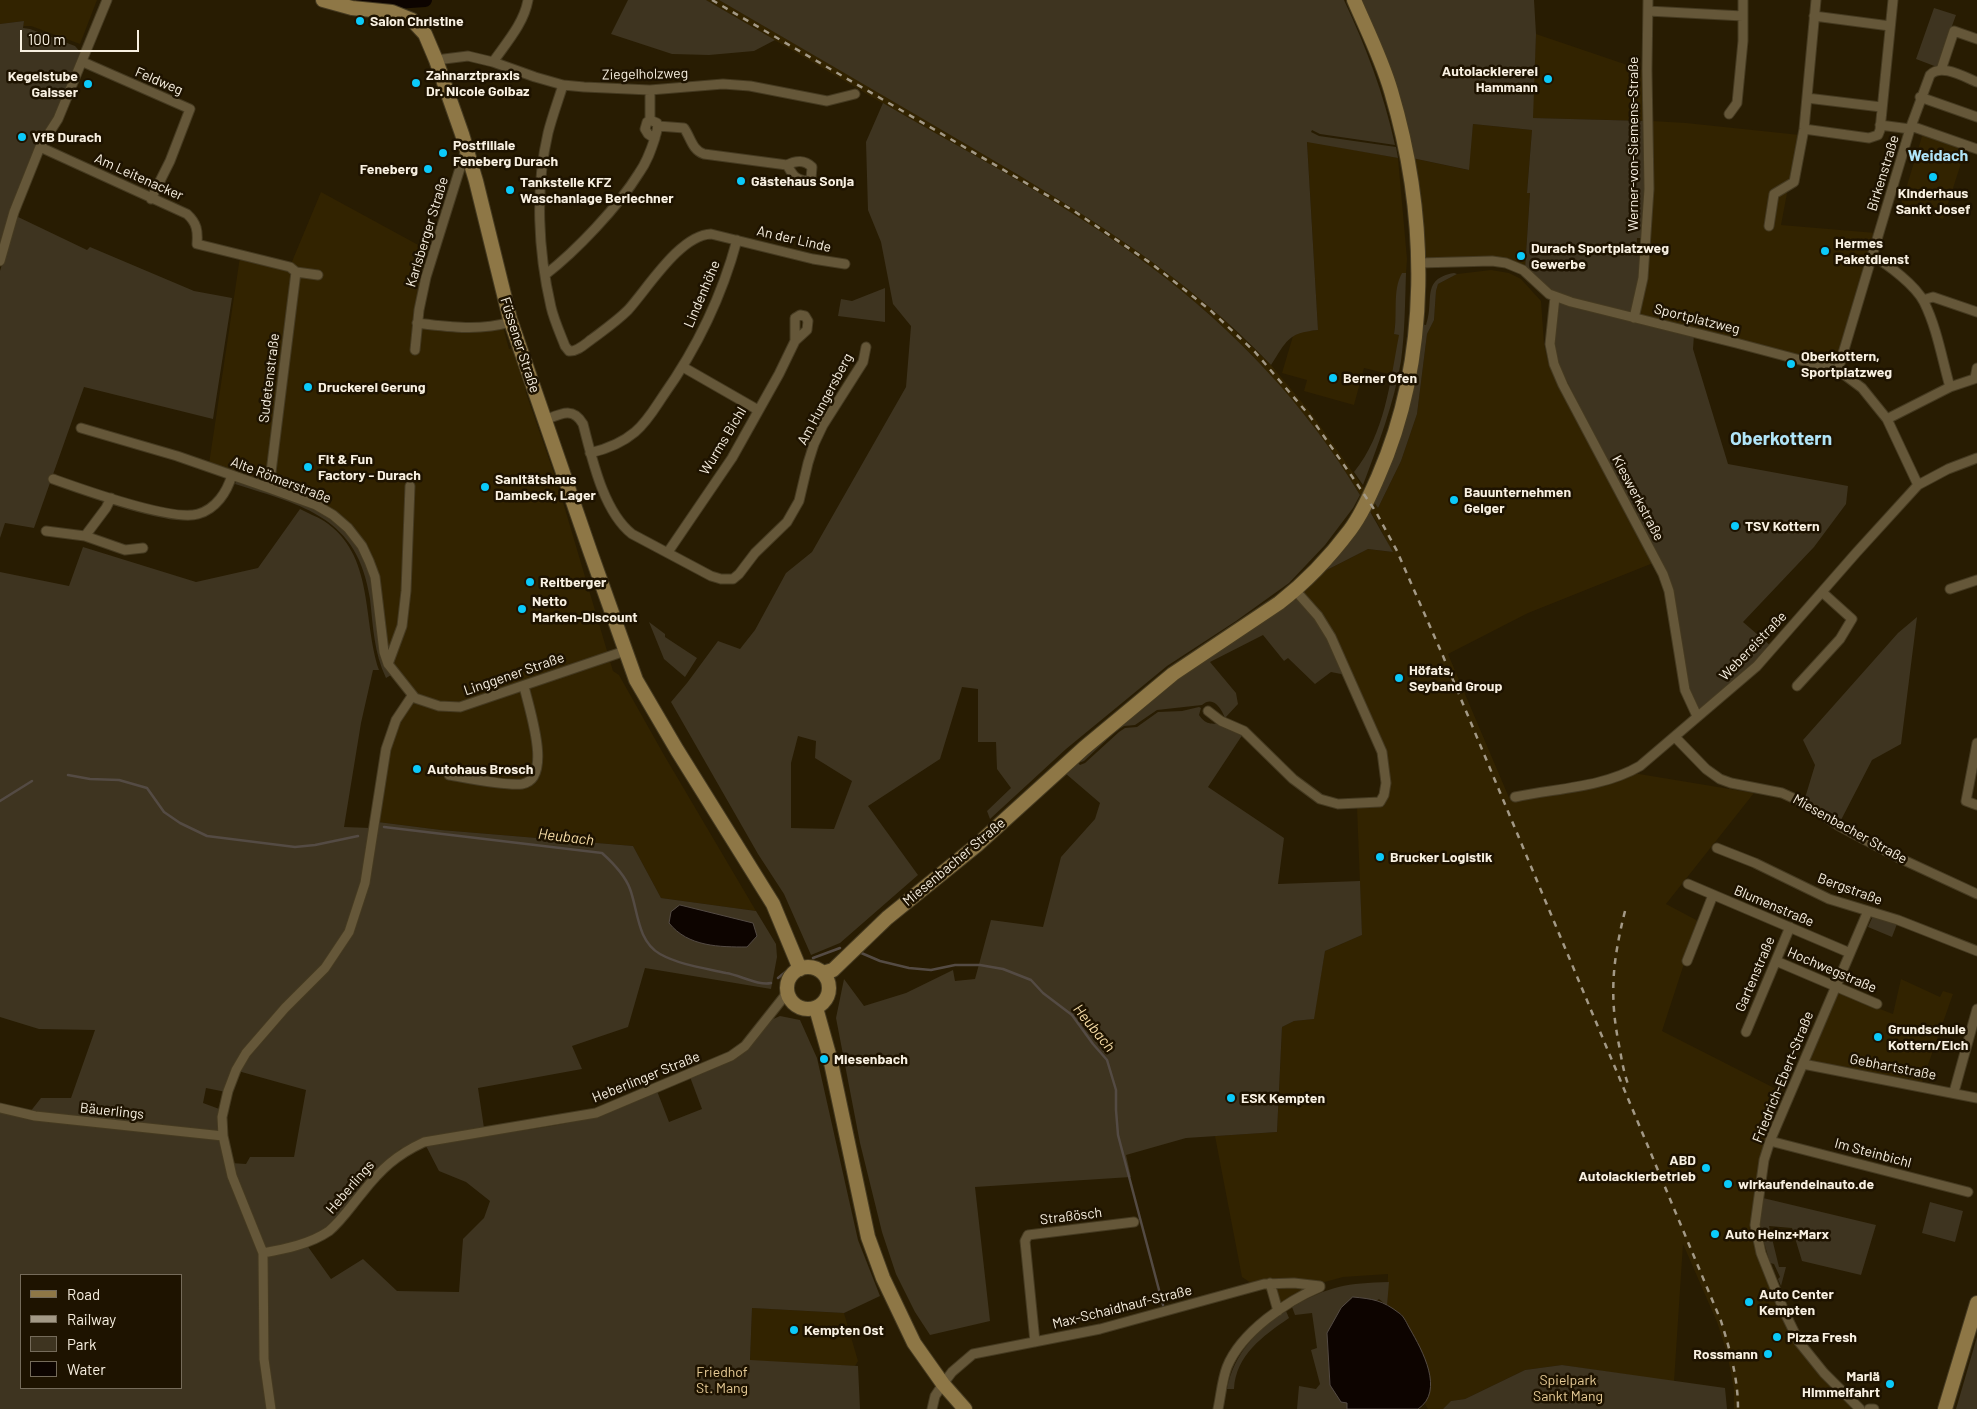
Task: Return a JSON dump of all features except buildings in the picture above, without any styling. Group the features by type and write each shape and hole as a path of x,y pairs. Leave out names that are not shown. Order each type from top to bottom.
{"main road":[{"name":"Füssener Straße","path":"324,0 352,8 392,12 412,20 425,34 436,60 466,148 511,322 636,680 677,750 773,904 800,969"},
{"name":"Miesenbacher Straße","path":"823,973 833,970 887,918 977,845 1084,748 1173,674 1279,603 1295,590 1316,570 1350,530 1360,513 1386,457 1407,389 1416,322 1419,263 1408,158 1397,113 1381,60 1354,0"},
{"path":"812,968 823,973 828,982 828,993 823,1003 816,1008 803,1008 793,1003 787,993 787,984 792,974 800,969 812,968"},
{"path":"816,1008 826,1041 868,1237 883,1278 913,1341 945,1387 963,1407"},
{"path":"1945,1409 1977,1304"}],"street":[{"path":"0,261 14,212 40,147 58,120 107,0"},
{"path":"494,62 522,20 527,10 528,0"},
{"name":"Werner-von-Siemens-Straße","path":"1634,318 1643,278 1649,188 1648,0"},
{"path":"1729,114 1737,103 1743,41 1743,0"},
{"path":"1770,226 1774,194 1794,182 1804,129 1816,0"},
{"path":"1804,129 1869,138 1878,135 1893,0"},
{"path":"1648,11 1743,16"},
{"path":"1814,16 1890,26"},
{"name":"Birkenstraße","path":"1838,370 1920,97 1937,71 1954,31 1977,39"},
{"name":"Ziegelholzweg","path":"436,60 468,56 494,62 563,86 650,90 724,84 750,86 827,101 856,94"},
{"name":"Feldweg","path":"82,62 190,109 170,160 151,199"},
{"path":"1937,71 1977,82"},
{"path":"563,86 548,132 540,178 539,224 551,308 565,346 569,351 573,351 614,323 668,260 698,236 712,234 737,240"},
{"path":"650,90 650,120 647,122 645,129 654,138"},
{"path":"1920,97 1977,117"},
{"path":"1807,98 1882,107"},
{"path":"650,120 654,121 658,126 684,128 694,147 698,152 704,154 787,165"},
{"path":"1880,125 1911,127 1977,149"},
{"path":"545,275 563,261 610,210 640,173 653,147 658,126"},
{"name":"Am Leitenacker","path":"40,147 187,214 194,220 197,227 197,244 290,267 296,272"},
{"name":"Karlsberger Straße","path":"415,350 417,324 426,276 466,148"},
{"name":"An der Linde","path":"737,240 813,259 845,264"},
{"name":"Lindenhöhe","path":"590,453 617,444 636,431 646,421 683,367 704,327 728,275 737,240"},
{"path":"1872,256 1884,262 1923,300 1931,318 1950,387"},
{"name":"Sportplatzweg","path":"1419,263 1492,261 1506,263 1523,270 1555,297 1838,370 1862,388 1886,419 1918,485"},
{"path":"296,272 318,275"},
{"name":"Sudetenstraße","path":"269,488 296,272"},
{"name":"Kieswerkstraße","path":"1555,297 1550,344 1554,364 1663,574 1669,591 1685,690 1697,716"},
{"path":"1923,300 1933,297 1977,312"},
{"path":"417,324 467,329 497,326 511,322"},
{"name":"Wurms Bichl","path":"668,552 732,458 788,359 795,341"},
{"name":"Am Hungersberg","path":"545,420 565,413 573,413 579,416 583,424 590,453 617,519 632,534 711,576 721,579 733,579 740,574 755,553 787,522 799,501 814,444 823,426 863,362 866,347"},
{"path":"683,367 758,410"},
{"path":"1886,419 1950,387 1976,378 1977,368"},
{"name":"Alte Römerstraße","path":"81,428 177,456 316,505 333,515 348,528 362,546 370,561 375,577 384,652 388,664 412,696"},
{"name":"Webereistraße","path":"1515,797 1610,780 1626,775 1640,766 1697,716 1736,686 1757,666 1918,485 1948,469 1977,458"},
{"path":"53,479 110,498 174,515 200,514 216,503 227,490 232,475"},
{"path":"388,664 402,626 406,591 410,486"},
{"path":"85,536 106,508 110,498"},
{"path":"46,531 85,536 125,550 143,548"},
{"path":"1950,589 1977,580"},
{"path":"1208,711 1221,721 1244,731 1293,778 1320,799 1338,804 1380,802 1384,795 1386,783 1382,752 1331,637 1318,616 1295,590"},
{"path":"1798,686 1840,639 1852,619 1822,592"},
{"name":"Linggener Straße","path":"412,696 439,706 460,707 626,651"},
{"path":"449,775 516,784 528,782 534,777 538,764 538,744 524,686"},
{"path":"271,1409 264,1359 263,1253 232,1176 222,1136 222,1117 228,1091 236,1070 246,1053 285,1008 325,968 349,932 365,883 388,740 396,720 412,696"},
{"name":"Miesenbacher Straße","path":"1675,737 1706,769 1720,779 1782,793 1804,803 1839,826 1897,857 1977,894"},
{"path":"1977,743 1966,801 1977,806"},
{"name":"Bergstraße","path":"1717,848 1755,863 1829,899 1898,920 1977,951"},
{"name":"Blumenstraße","path":"1688,884 1850,953"},
{"path":"1687,961 1713,895"},
{"name":"Friedrich-Ebert-Straße","path":"1860,1409 1824,1373 1800,1342 1784,1311 1761,1253 1754,1225 1764,1160 1770,1141 1868,911"},
{"name":"Gartenstraße","path":"1746,1032 1790,927"},
{"name":"Hochwegstraße","path":"1776,961 1877,1004"},
{"name":"Heberlinger Straße","path":"457,1135 596,1113 713,1065 745,1046 787,993"},
{"path":"1954,1092 1977,1009"},
{"name":"Gebhartstraße","path":"1803,1064 1977,1098"},
{"name":"Bäuerlings","path":"0,1108 36,1116 222,1136"},
{"name":"Heberlings","path":"263,1253 314,1239 328,1231 342,1219 382,1169 401,1154 424,1142 457,1135"},
{"name":"Im Steinbichl","path":"1770,1141 1968,1192"},
{"name":"Straßösch","path":"1035,1342 1025,1241 1028,1235 1134,1222"},
{"name":"Max-Schaidhauf-Straße","path":"945,1387 952,1372 973,1354 1100,1329 1247,1288 1270,1284 1294,1283 1320,1286 1302,1294 1278,1311"},
{"path":"1218,1409 1228,1366 1239,1346 1254,1330 1278,1311 1270,1284"},
{"path":"932,1409 935,1396 945,1387"}],"shaded area":[{"path":"0,0 97,0 80,44 31,26 23,26 24,21 0,24"},
{"path":"706,0 719,0 870,87 1075,208 1155,262 1212,308 1271,365 1311,413 1378,508 1401,461 1417,414 1427,334 1434,320 1438,284 1457,274 1491,270 1509,273 1521,279 1541,301 1544,344 1549,365 1653,563 1528,613 1448,654 1510,800 1633,773 1754,793 1666,904 1698,921 1662,1031 1784,1093 1768,1139 1752,1224 1793,1339 1851,1407 1850,1409 1734,1409 1734,1389 1727,1353 1717,1322 1683,1244 1674,1382 1562,1365 1525,1370 1465,1399 1451,1401 1443,1409 1428,1409 1425,1404 1431,1385 1401,1314 1387,1306 1388,1274 1343,1277 1314,1285 1272,1312 1270,1294 1262,1287 1259,1281 1251,1283 1242,1277 1215,1136 1277,1132 1282,1027 1294,1021 1313,1019 1325,951 1362,935 1357,807 1382,805 1385,751 1333,634 1301,593 1319,574 1368,549 1392,552 1378,524 1349,477 1306,417 1252,355 1208,313 1151,267 1072,214"},
{"path":"1536,34 1645,71 1646,121 1532,118"},
{"path":"1651,121 1800,135 1792,181 1788,188 1781,225 1876,233 1835,366 1638,317 1647,279 1652,188"},
{"path":"1473,124 1532,130 1527,192 1530,193 1525,269 1471,259 1422,258 1412,158 1468,170"},
{"name":"Kinderhaus Sankt Josef","path":"1923,133 1966,148 1943,219 1901,205"},
{"path":"1307,141 1398,158 1407,259 1406,273 1402,273 1394,334 1400,335 1393,375 1364,368 1354,405 1304,391 1307,380 1282,373 1293,336 1300,332 1318,330"},
{"path":"321,192 433,253 421,327 469,332 503,327 509,349 514,348 524,377 526,393 557,482 613,671 619,675 756,911 661,898 633,846 441,830 378,822 387,749 397,721 415,695 391,663 350,526 209,464 240,257 291,264"},
{"name":"Grundschule Kottern/Eich","path":"1901,979 1940,997 1943,991 1953,994 1922,1082 1808,1060 1836,992 1893,1014"},
{"path":"752,1308 844,1313 858,1361 855,1366 750,1361"}],"green space":[{"path":"628,0 706,0 775,40 754,51 709,55 672,54 611,34"},
{"path":"719,0 1344,0 1374,71 1395,145 1320,134 1312,130 1311,132 1319,136 1396,147 1398,158 1307,142 1318,330 1294,336 1285,344 1271,365 1204,302 1131,247 1094,222 1016,173"},
{"path":"1360,0 1534,0 1536,34 1533,118 1646,121 1643,238 1637,238 1636,254 1642,255 1631,315 1555,294 1525,269 1530,193 1527,193 1532,130 1473,124 1469,170 1412,158"},
{"path":"1934,8 1956,15 1937,67 1916,59"},
{"name":"VfB Durach","path":"24,21 23,28 75,46 82,54 0,251 0,24"},
{"path":"883,103 1054,202 1151,267 1211,316 1267,371 1317,431 1360,495 1353,508 1325,545 1289,583 1236,621 1167,666 1066,749 990,819 987,811 1011,788 997,769 996,742 978,742 978,689 962,687 940,759 868,806 918,875 840,943 811,955 784,894 758,854 671,702 718,641 740,649 755,630 786,573 812,552 906,387 911,326 893,304 881,242 868,210 866,142","holes":["798,736 816,741 815,758 852,781 834,829 791,828 791,763"]},
{"path":"16,216 87,250 90,247 194,291 232,298 213,419 84,387 34,528 5,523 0,538 0,271"},
{"path":"1402,273 1406,273 1401,361 1390,409 1363,485 1354,472 1373,441 1385,407 1399,335 1394,334 1397,287"},
{"path":"1454,273 1457,274 1438,284 1434,320 1427,334 1417,414 1401,461 1378,508 1372,499 1421,324 1426,325 1431,292 1437,280"},
{"path":"885,288 885,322 838,316 841,299 852,301"},
{"name":"TSV Kottern","path":"1559,301 1694,335 1693,349 1728,464 1848,486 1846,504 1814,547 1743,622 1772,647 1698,713 1687,688 1671,590 1558,363 1554,343"},
{"path":"237,480 315,508 346,529 359,548 371,577 386,665 391,675 386,678 379,659 364,571 354,550 340,532 324,519 305,508 235,484"},
{"path":"1368,508 1393,552 1368,549 1319,574"},
{"path":"300,509 324,521 340,535 352,551 364,589 379,670 373,670 361,723 344,827 371,828 362,881 346,931 323,966 262,1029 226,1092 206,1088 203,1103 222,1110 220,1134 30,1112 41,1098 71,1098 95,1030 39,1029 0,1017 0,572 69,586 83,547 196,582 258,568"},
{"path":"1297,598 1315,616 1346,675 1331,672 1315,684 1288,658 1284,661 1263,635 1210,662 1236,693 1238,704 1225,718 1219,707 1210,701 1202,705 1157,710 1135,725 1124,726 1117,730 1084,761 1081,762 1079,760 1175,677"},
{"path":"1917,617 1901,744 1872,760 1841,820 1805,798 1815,765 1803,740 1898,633"},
{"path":"649,622 665,634 665,637 697,658 685,677 664,659"},
{"path":"1201,708 1199,715 1205,721 1227,726 1243,734 1208,787 1284,838 1278,884 1360,881 1362,935 1325,951 1314,1019 1294,1021 1282,1027 1277,1132 1186,1138 1126,1155 1131,1177 975,1187 990,1321 930,1335 915,1312 896,1274 882,1232 860,1143 836,1018 844,979 864,1006 906,993 953,970 955,981 975,979 991,920 1043,927 1061,857 1095,819 1100,803 1065,773 1077,762 1080,765 1085,763 1125,728 1137,727 1158,712 1182,711"},
{"path":"378,822 441,830 633,846 661,898 756,911 776,944 777,957 771,989 645,968 628,1027 572,1046 582,1069 478,1088 484,1128 423,1139 400,1149 382,1167 341,1217 313,1238 265,1250 231,1163 246,1164 250,1157 294,1157 306,1090 238,1071 248,1053 351,933"},
{"path":"1877,916 1897,924 1892,937 1868,927 1872,918"},
{"name":"Friedhof St. Mang","path":"780,1016 800,1020 817,1058 858,1240 880,1296 844,1313 752,1308 750,1360 858,1366 860,1409 273,1409 266,1359 266,1256 306,1244 331,1279 363,1259 397,1291 459,1292 463,1239 484,1218 490,1201 466,1182 439,1171 425,1144 555,1126 605,1114 657,1091 669,1122 702,1109 690,1077 715,1067 771,1020"},
{"path":"0,1111 220,1138 261,1252 268,1409 0,1409"},
{"path":"1763,1198 1876,1225 1861,1275 1802,1261 1792,1228 1769,1226 1779,1267 1786,1267 1781,1286 1778,1279 1780,1277 1774,1264 1770,1263 1759,1225"},
{"path":"1930,1202 1963,1211 1955,1242 1922,1233"},
{"path":"1389,1282 1387,1306 1379,1299 1327,1333 1330,1385 1347,1403 1347,1409 1297,1409 1299,1386 1316,1389 1320,1384 1311,1350 1317,1348 1312,1313 1295,1315 1292,1307 1317,1294 1339,1287 1361,1283"},
{"path":"1286,1311 1289,1318 1261,1339 1245,1356 1236,1377 1234,1389 1227,1389 1235,1364 1248,1344 1275,1318"},
{"path":"1977,1337 1977,1409 1956,1409"},
{"name":"Spielpark Sankt Mang","path":"1562,1365 1725,1388 1727,1409 1443,1409 1451,1401 1465,1399 1525,1370"}],"water":[{"path":"680,905 753,923 757,936 747,947 715,946 685,937 669,923 671,912"},
{"path":"1353,1297 1382,1303 1401,1314 1405,1320 1429,1370 1430,1392 1426,1401 1418,1409 1347,1409 1347,1403 1341,1402 1330,1385 1327,1333 1341,1308"}],"waterway":[{"path":"363,0 395,2 425,0"},
{"name":"Heubach","path":"68,775 90,779 119,780 147,788 164,812 180,823 207,836 295,847 358,836"},
{"name":"Heubach","path":"0,801 32,781"},
{"name":"Heubach","path":"384,827 602,853 618,869 628,884 639,924 652,948 660,954 684,964 731,974 755,982 771,983"},
{"name":"Heubach","path":"813,958 840,948"},
{"name":"Heubach","path":"859,952 880,961 909,968 931,970 955,965 980,965 1003,969 1031,980 1043,993 1072,1015 1107,1060 1116,1090 1118,1135 1163,1305"},
{"name":"Heubach","path":"778,978 789,969"}],"railway":[{"path":"712,0 1074,211 1152,264 1210,310 1255,352 1309,415 1376,512 1397,551 1443,656 1721,1321 1735,1375 1738,1409"},
{"path":"1625,911 1617,947 1613,997 1623,1067 1628,1084"}],"place":[{"name":"Salon Christine","path":"360,21"},
{"name":"Autolackiererei Hammann","path":"1548,79"},
{"name":"Zahnarztpraxis Dr. Nicole Golbaz","path":"416,83"},
{"name":"Kegelstube Gaisser","path":"88,84"},
{"name":"VfB Durach","path":"22,137"},
{"name":"Postfiliale Feneberg Durach","path":"443,153"},
{"name":"Feneberg","path":"428,169"},
{"name":"Kinderhaus Sankt Josef","path":"1933,177"},
{"name":"Gästehaus Sonja","path":"741,181"},
{"name":"Tankstelle KFZ Waschanlage Berlechner","path":"510,190"},
{"name":"Hermes Paketdienst","path":"1825,251"},
{"name":"Durach Sportplatzweg Gewerbe","path":"1521,256"},
{"name":"Oberkottern, Sportplatzweg","path":"1791,364"},
{"name":"Berner Ofen","path":"1333,378"},
{"name":"Druckerei Gerung","path":"308,387"},
{"name":"Fit & Fun Factory - Durach","path":"308,467"},
{"name":"Sanitätshaus Dambeck, Lager","path":"485,487"},
{"name":"Bauunternehmen Geiger","path":"1454,500"},
{"name":"TSV Kottern","path":"1735,526"},
{"name":"Reitberger","path":"530,582"},
{"name":"Netto Marken-Discount","path":"522,609"},
{"name":"Höfats, Seyband Group","path":"1399,678"},
{"name":"Autohaus Brosch","path":"417,769"},
{"name":"Brucker Logistik","path":"1380,857"},
{"name":"Grundschule Kottern/Eich","path":"1878,1037"},
{"name":"Miesenbach","path":"824,1059"},
{"name":"ESK Kempten","path":"1231,1098"},
{"name":"ABD Autolackierbetrieb","path":"1706,1168"},
{"name":"wirkaufendeinauto.de","path":"1728,1184"},
{"name":"Auto Heinz+Marx","path":"1715,1234"},
{"name":"Auto Center Kempten","path":"1749,1302"},
{"name":"Kempten Ost","path":"794,1330"},
{"name":"Pizza Fresh","path":"1777,1337"},
{"name":"Rossmann","path":"1768,1354"},
{"name":"Mariä Himmelfahrt","path":"1890,1384"}],"district":[{"name":"Weidach","path":"1938,156"},
{"name":"Oberkottern","path":"1781,439"}]}
